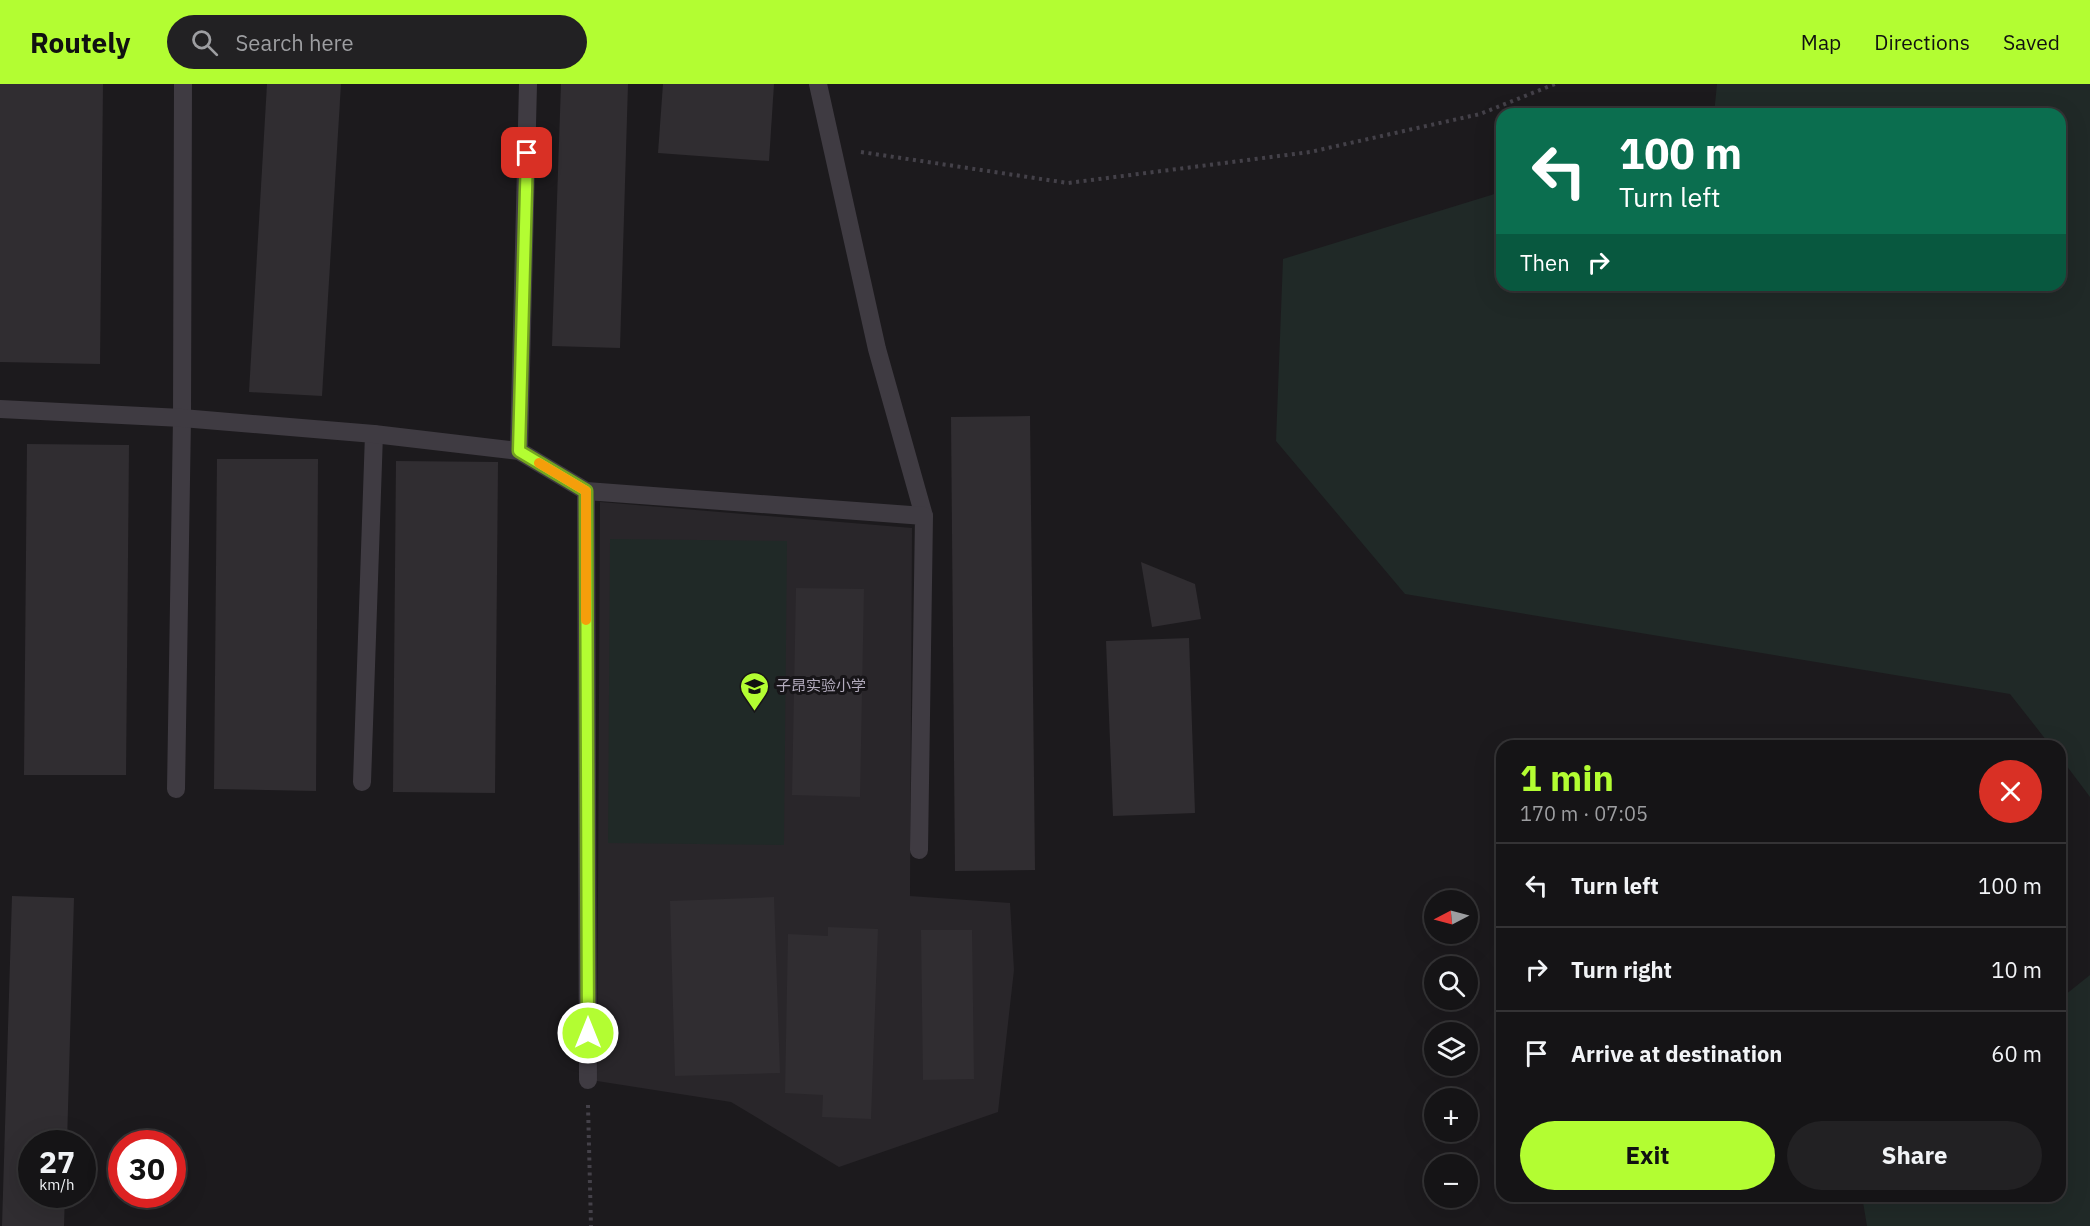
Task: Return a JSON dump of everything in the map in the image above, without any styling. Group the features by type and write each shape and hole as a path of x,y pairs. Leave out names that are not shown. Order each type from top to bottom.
{"street":[{"path":"176,789 182,418 183,84"},
{"path":"519,451 528,84"},
{"path":"818,84 877,349 924,516 919,850"},
{"path":"0,409 182,418 374,434 519,451 586,491 924,516"},
{"path":"362,782 374,434"},
{"path":"586,491 588,1080"}],"path":[{"path":"831,148 1068,183 1310,152 1480,114 1555,84"},
{"path":"588,1080 591,1226"}],"shaded area":[{"path":"1717,84 2090,84 2090,797 2066,765 2066,740 2046,740 2010,694 1405,594 1276,441 1283,259 1496,194 1496,291 2066,291 2066,108 1715,108"},
{"name":"子昂实验小学","path":"600,502 912,528 910,896 1010,903 1014,970 998,1112 839,1167 731,1102 597,1081"},
{"path":"610,539 787,541 784,845 608,843"},
{"path":"2090,975 2090,1226 1867,1226 1863,1202 2066,1202 2066,994"}],"building":[{"path":"0,84 103,84 100,364 0,362"},
{"path":"267,84 341,84 322,396 249,392"},
{"path":"561,84 628,84 620,348 552,346"},
{"path":"663,84 774,84 769,161 658,153"},
{"path":"1030,416 1035,870 955,871 951,417"},
{"path":"27,444 129,445 126,775 24,775"},
{"path":"217,459 318,459 316,791 214,789"},
{"path":"396,461 498,462 495,793 393,792"},
{"path":"1141,562 1195,584 1201,619 1152,627"},
{"path":"796,588 864,589 860,797 792,795"},
{"path":"1189,638 1195,813 1113,816 1106,641"},
{"path":"12,896 74,898 67,1130 18,1130 18,1208 65,1208 64,1226 2,1226"},
{"path":"774,897 780,1073 675,1076 670,901"},
{"path":"828,927 878,929 871,1119 822,1117 823,1095 785,1093 788,934 828,936"},
{"path":"921,930 972,930 974,1079 923,1080"}],"slow traffic":[{"path":"539,463 586,491 586,620"}],"place":[{"name":"子昂实验小学","path":"755,712"}],"route":[{"path":"527,153 519,451 586,491 588,1033"}]}
